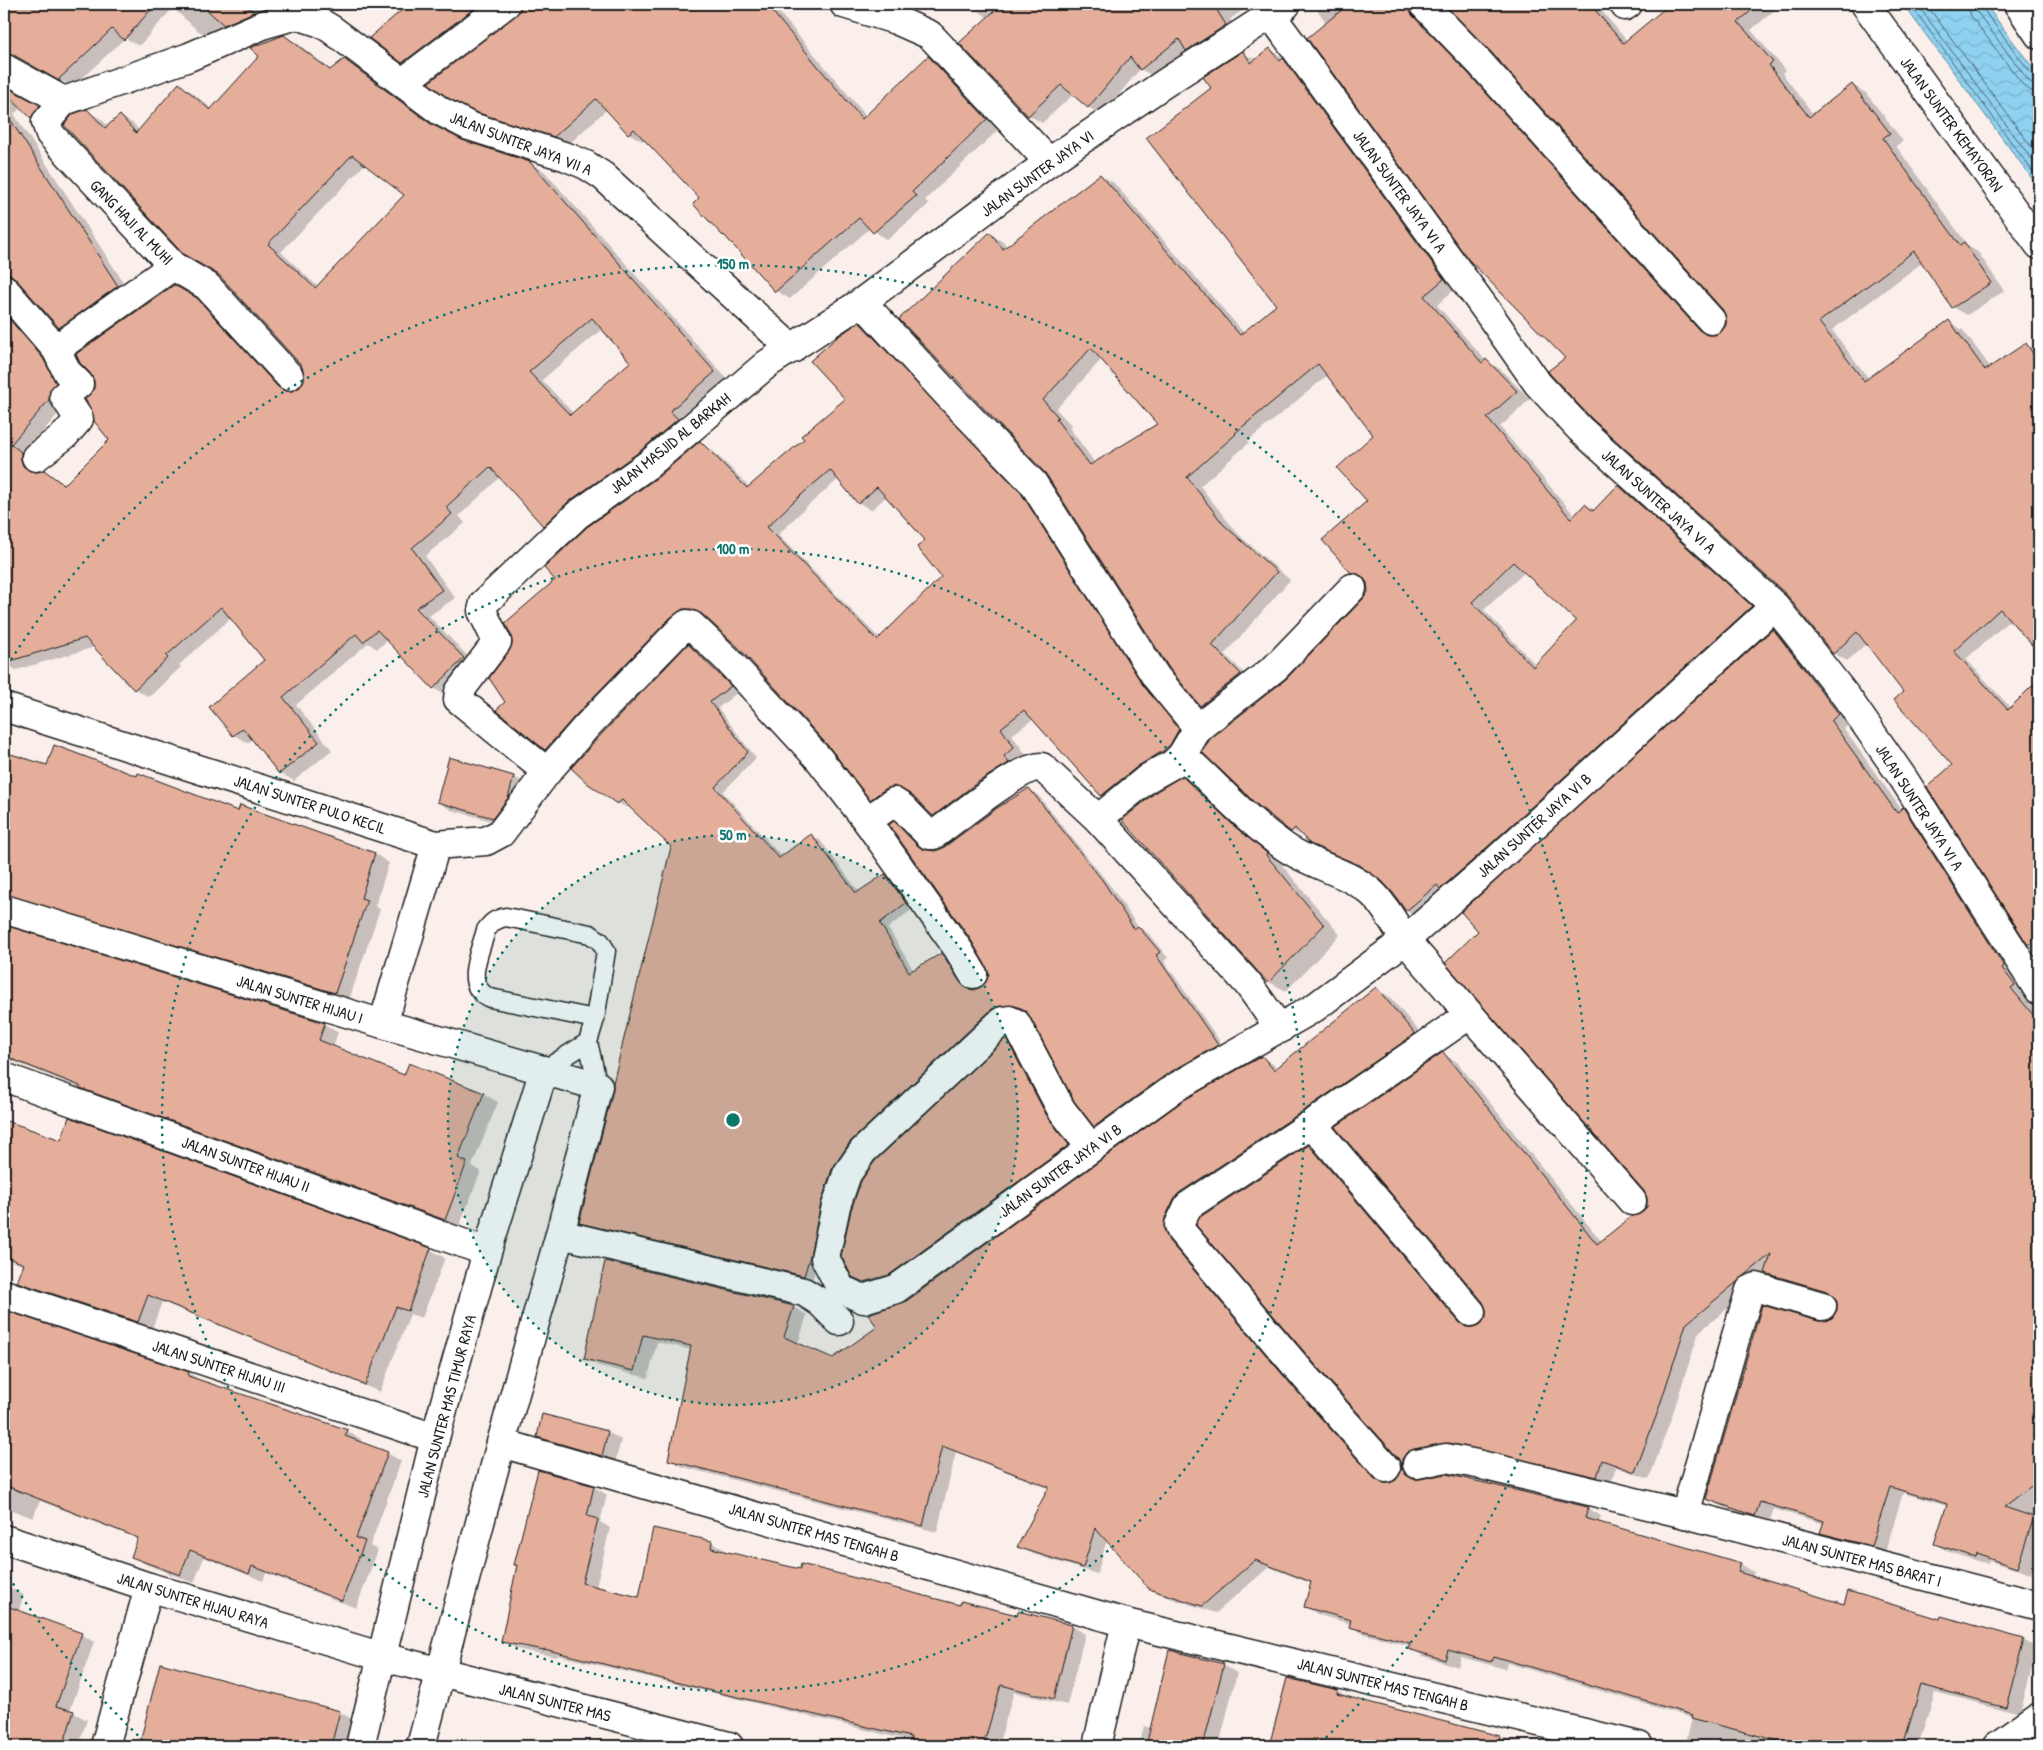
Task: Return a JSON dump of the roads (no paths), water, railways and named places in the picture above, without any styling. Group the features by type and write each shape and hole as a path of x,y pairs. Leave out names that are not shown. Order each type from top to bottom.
{"street":[{"path":"403,82 506,4"},
{"path":"844,4 896,20 930,35 1049,162"},
{"path":"1423,4 1479,62 1711,320"},
{"name":"JALAN SUNTER KEMAYORAN","path":"1865,4 2039,245"},
{"path":"2018,4 2039,35"},
{"name":"JALAN SUNTER JAYA VII A","path":"64,101 189,57 265,24 290,9 331,29 440,111 468,126 567,157 586,165 603,176 792,349"},
{"name":"JALAN SUNTER JAYA VI","path":"792,349 862,302 1049,162 1165,83 1279,9"},
{"name":"JALAN SUNTER JAYA VI A","path":"1279,9 1538,384 1580,430 1775,606 1848,699 1903,778 2039,991"},
{"path":"4,68 64,101"},
{"name":"GANG HAJI AL MUHI","path":"64,101 46,122 50,134 173,266 207,286 289,376"},
{"path":"56,349 173,266"},
{"path":"4,289 56,349 67,372 79,384 64,396 78,418 65,436 36,458"},
{"path":"862,302 1033,483 1156,677 1198,728"},
{"name":"JALAN MASJID AL BARKAH","path":"547,772 458,699 459,692 498,642 482,611 484,603 577,515 649,464 766,364 792,349"},
{"path":"1098,819 1148,778 1173,764 1182,755 1198,728 1275,668 1352,588"},
{"name":"JALAN SUNTER JAYA VI B","path":"1091,1148 1061,1109 1016,1023 1009,1020 1002,1021 863,1151 847,1174 836,1206 825,1258 841,1289 863,1299 896,1289 1176,1087 1314,1008 1405,940 1482,873 1775,606"},
{"path":"383,1024 436,845 486,841 501,833 547,772 586,727 687,624 691,625 726,658 819,759 867,822 958,949 973,974"},
{"name":"JALAN SUNTER PULO KECIL","path":"4,707 436,845"},
{"path":"1182,755 1265,832 1286,848 1309,861 1352,879 1374,895 1405,940 1469,1016 1632,1201"},
{"path":"867,822 894,802 929,835 934,835 985,796 1037,766 1042,766 1098,819 1248,984 1280,1029"},
{"name":"JALAN SUNTER HIJAU I","path":"4,909 383,1024 598,1086"},
{"path":"1386,1468 1245,1308 1181,1231 1179,1225 1188,1206 1312,1124 1469,1016"},
{"name":"JALAN SUNTER MAS TIMUR RAYA","path":"360,1746 435,1438 487,1252 544,1070"},
{"name":"JALAN SUNTER HIJAU II","path":"4,1077 487,1252"},
{"path":"422,1746 501,1443 560,1234 598,1086"},
{"path":"1312,1124 1471,1312"},
{"path":"560,1234 804,1292 820,1302 839,1321"},
{"path":"1685,1514 1750,1290 1756,1287 1822,1306"},
{"name":"JALAN SUNTER HIJAU III","path":"4,1294 435,1438"},
{"name":"JALAN SUNTER MAS TENGAH B","path":"501,1443 1126,1623 1639,1746"},
{"name":"JALAN SUNTER MAS BARAT I","path":"1417,1464 1446,1458 1477,1464 1685,1514 2039,1606"},
{"name":"JALAN SUNTER HIJAU RAYA","path":"4,1539 149,1587 383,1657"},
{"path":"105,1746 149,1587"},
{"path":"1098,1746 1126,1623"},
{"name":"JALAN SUNTER MAS","path":"383,1657 728,1746"},
{"path":"1998,1746 2039,1717"}],"lane":[{"path":"595,1019 482,995 476,987 474,979 486,930 490,924 496,919 506,917 590,934 600,941 606,951 595,1019 588,1042 598,1086"},
{"path":"544,1070 588,1042"}],"water":[{"path":"1903,4 1985,4 2039,76 2039,188"}]}
